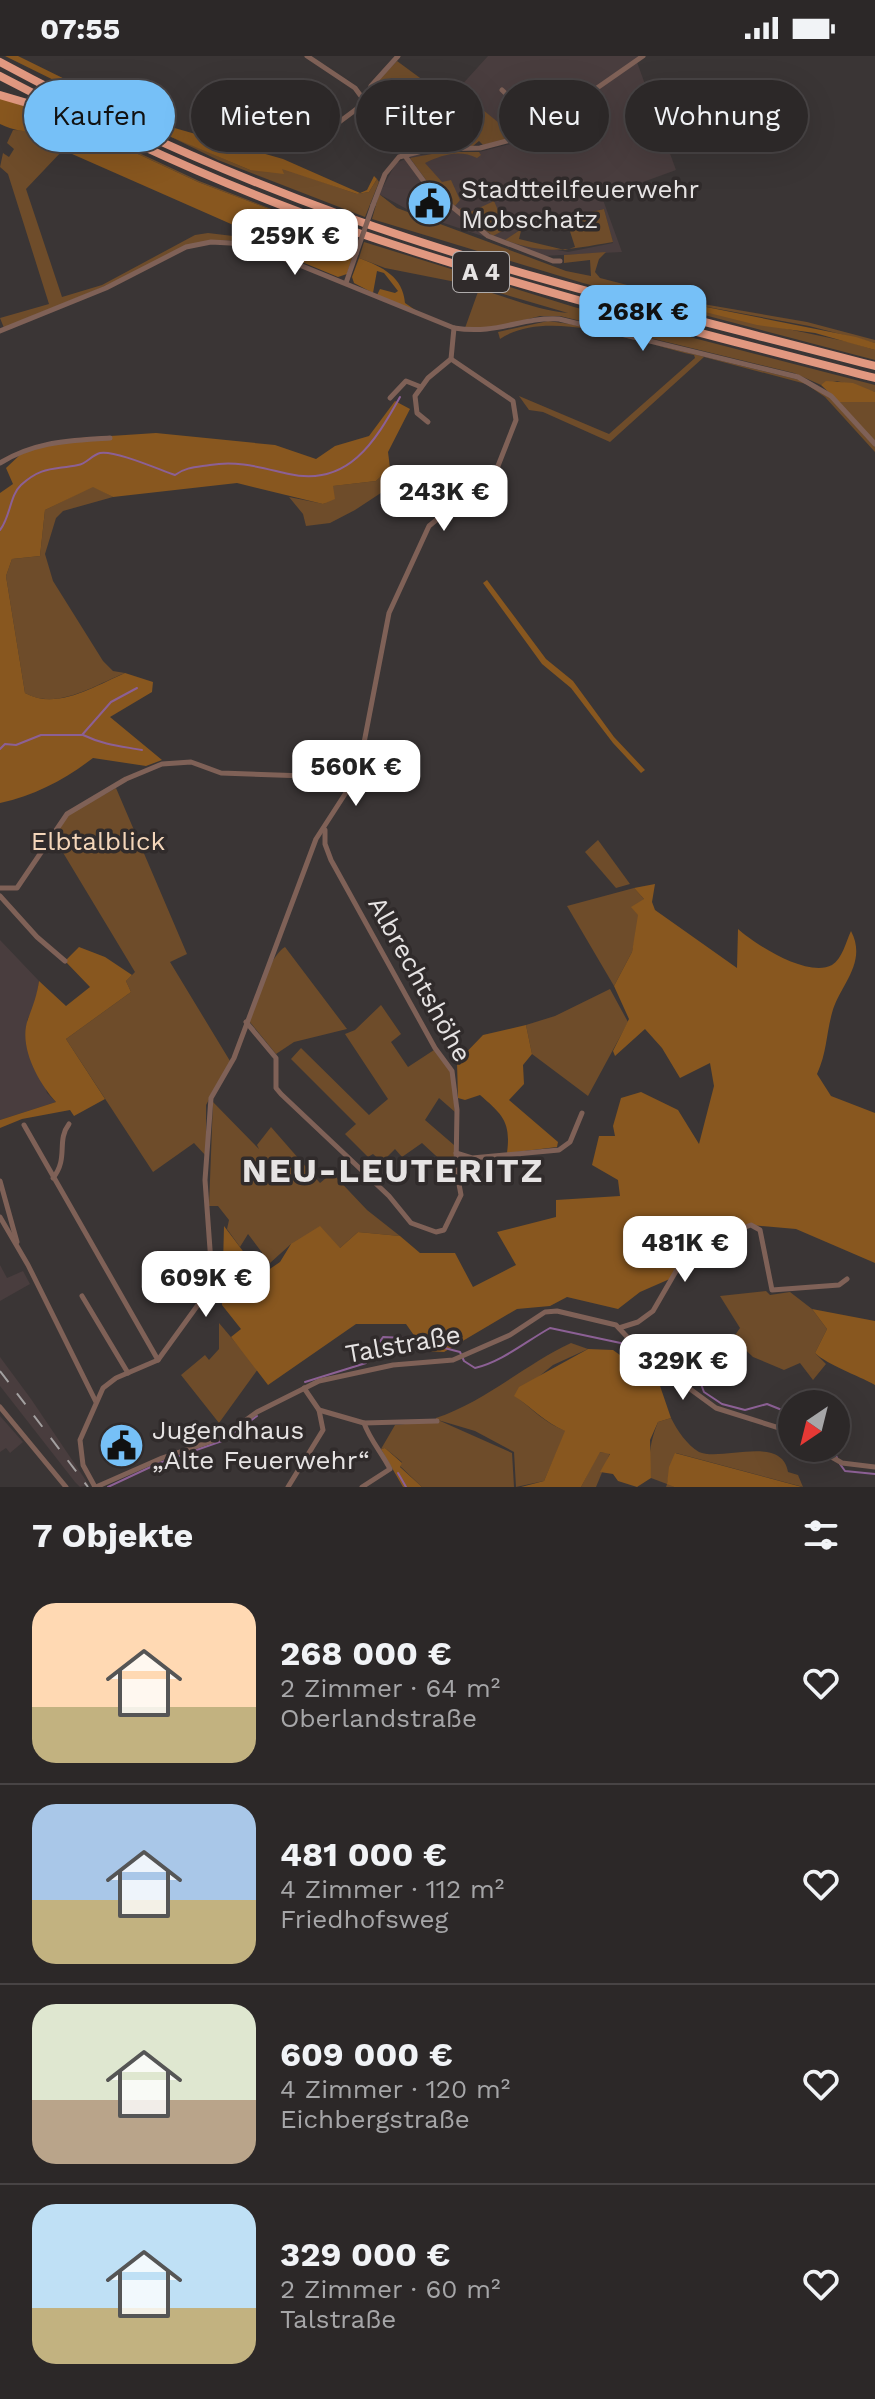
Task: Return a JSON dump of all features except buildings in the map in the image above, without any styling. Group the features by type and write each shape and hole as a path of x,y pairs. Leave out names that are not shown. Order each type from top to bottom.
{"highway":[{"name":"A 4","path":"0,62 155,140 347,217 552,281 875,366"},
{"name":"A 4","path":"0,76 24,88"},
{"path":"0,95 24,102"},
{"name":"A 4","path":"157,152 249,193 413,251 604,307 875,378"}],"street":[{"path":"307,56 355,88"},
{"path":"376,80 398,56"},
{"path":"609,80 643,56"},
{"path":"346,283 390,166 405,154 485,147 499,142"},
{"path":"405,154 428,186 487,235 560,261"},
{"path":"0,331 106,288 186,247 211,242 254,245 454,328 486,332 528,321 559,319 791,375 824,390 875,444"},
{"path":"428,422 417,413 414,404 421,387 451,359 454,328"},
{"path":"96,1487 83,1465 80,1440 96,1402 108,1383 158,1360 208,1291 211,1263 206,1193 210,1142 207,1116 212,1095 234,1058 316,839 325,830 358,774 389,613 424,533 496,471 516,420 513,401 451,359"},
{"path":"390,398 406,381 421,387"},
{"path":"0,463 24,448 51,442 110,438"},
{"path":"0,888 17,888 67,814 126,779 162,764 191,762 221,773 358,774"},
{"name":"Albrechtshöhe","path":"246,1022 276,1058 276,1088 281,1094 389,1196 411,1223 436,1232 444,1230 461,1195 452,1071 435,1048 331,860 325,844 325,830"},
{"path":"0,896 37,937 65,961"},
{"path":"456,1153 472,1158 559,1150 570,1142 582,1113"},
{"path":"53,1178 63,1161 63,1132 69,1124"},
{"path":"24,1125 158,1360"},
{"path":"0,1181 20,1250"},
{"path":"0,1217 20,1250 96,1402"},
{"path":"619,1328 638,1322 653,1311 690,1247 751,1225 760,1230 765,1243 772,1290 839,1285 847,1279"},
{"path":"82,1296 128,1373"},
{"name":"Talstraße","path":"96,1487 162,1458 221,1438 257,1412 328,1378 453,1360 468,1355 545,1312 575,1313 619,1328 645,1356 716,1408 778,1428"},
{"path":"288,1487 301,1461 321,1435 319,1410 304,1388"},
{"path":"0,1407 66,1487"},
{"path":"319,1410 364,1423 437,1421"},
{"path":"362,1487 390,1469 381,1450 369,1437 364,1423"},
{"path":"839,1462 875,1467"}],"shaded area":[{"path":"5,56 18,56 67,80 54,80"},
{"path":"488,56 640,56 637,62 644,80 625,80 625,152 670,152 676,170 602,197 622,252 542,256 414,213 379,194 396,163 415,155 483,152 499,147 499,152 609,152 609,80 499,80 499,124 483,111 483,80 466,80","holes":["604,209 613,243 568,252 506,240 523,228"]},
{"path":"0,98 24,106 24,131 0,124"},
{"path":"175,128 191,133 191,145 175,139"},
{"path":"68,152 134,152 198,182 357,242 347,274 338,277 256,243 258,236"},
{"path":"207,152 258,152 283,159 360,193 367,190 374,176 377,179 369,192 357,194 282,169 284,174 250,170"},
{"path":"359,258 390,274 400,286 405,303 424,316 377,295 380,289 398,291 384,273 377,271 373,293 354,283 352,277"},
{"path":"686,303 856,337 875,343 875,350 815,333 757,325 685,307"},
{"path":"826,381 853,383 875,392 875,402 839,402 821,385"},
{"path":"395,401 410,409 388,452 390,468 376,481 333,486 335,499 323,504 237,483 113,497 93,487 45,510 40,556 12,559 6,576 25,693 37,698 62,698 125,673 153,682 152,692 110,717 162,760 146,766 93,758 49,786 0,803 0,493 13,484 6,468 23,452 80,438 156,433 275,445 316,459 335,446 369,436"},
{"path":"487,580 546,659 573,681 614,737 645,770 641,773 613,743 571,688 542,664 483,583"},
{"path":"655,884 652,902 655,910 737,968 738,929 783,958 796,964 822,968 838,959 851,931 856,954 854,964 832,1013 817,1074 831,1096 875,1113 875,1263 796,1229 751,1225 690,1247 672,1278 640,1292 618,1309 567,1297 550,1306 517,1309 444,1352 425,1351 406,1324 356,1324 268,1385 231,1337 241,1329 222,1305 224,1226 261,1275 280,1262 291,1244 320,1226 340,1248 358,1232 400,1236 420,1253 455,1253 473,1287 516,1265 497,1232 556,1217 556,1200 620,1196 618,1180 592,1165 599,1136 615,1136 613,1126 621,1098 641,1092 678,1110 699,1144 714,1086 710,1063 680,1078 662,1048 645,1029 615,1056 613,1051 629,1019 614,986 632,952 638,915 631,907 644,899 634,888"},
{"path":"0,940 39,981 35,1005 27,1020 47,1093 56,1102 0,1120"},
{"path":"79,947 105,957 132,975 126,981 131,992 66,1039 105,1099 74,1116 70,1110 22,1119 0,1128 0,1120 56,1102 32,1063 26,1029 39,981 66,1006 90,987 65,961"},
{"path":"526,1025 532,1054 523,1065 524,1084 509,1100 558,1142 557,1147 507,1153 508,1134 500,1114 480,1095 465,1100 458,1098 457,1062 483,1035"},
{"path":"0,1265 7,1278 23,1271 30,1284 0,1301"},
{"path":"812,1309 875,1321 875,1385 815,1353 827,1329"},
{"path":"588,1349 613,1350 659,1383 671,1418 658,1422 650,1440 651,1478 637,1487 618,1481 613,1474 600,1472 610,1454 600,1452 581,1487 521,1487 544,1481 565,1431 514,1396 519,1387"},
{"path":"0,1357 89,1485 80,1487 75,1482 0,1386"},
{"path":"0,1416 23,1442 10,1453 6,1448 0,1452"},
{"path":"385,1448 422,1487 403,1487 381,1449"},
{"path":"675,1453 802,1487 674,1487 667,1484"}],"green space":[{"path":"397,61 423,80 379,80"},
{"path":"483,110 499,123 499,141 483,145"},
{"path":"13,130 24,130 24,152 61,152 26,189 62,297 102,285 195,235 208,233 258,239 256,243 214,241 196,244 4,328 0,318 49,304 8,174 0,167 3,153 9,157 14,149 7,143"},
{"path":"134,152 199,181 357,242 198,182"},
{"path":"202,152 250,170 282,168 357,194 369,192 377,179 379,182 365,217"},
{"path":"443,152 479,152 481,155 477,158 451,154 425,163 442,182 451,180 460,200 455,206 429,184 410,158"},
{"path":"496,181 499,189 494,201 506,229 493,236 458,209 463,208 468,213 492,202 492,183"},
{"path":"379,194 397,208 566,271 591,276 590,260 564,263 564,255 606,252 599,259 595,272 600,278 697,303 807,322 875,340 875,343 809,326 686,303 685,307 849,342 875,350 875,360 583,283 372,219"},
{"path":"604,209 613,242 569,249 575,247 566,219 521,231 519,239 562,249 546,250 505,240 523,228"},
{"path":"364,242 574,307 875,385 875,392 837,381 821,385 794,373 560,316 540,316 497,327 465,328 479,289 535,307 568,313 476,286 385,268 359,258"},
{"path":"548,321 595,330 543,326 520,330 500,339 498,332"},
{"path":"655,345 800,380 830,398 875,447 875,452 825,397 806,384 704,357 610,442 543,412 529,410 519,396 609,434 695,358 694,355"},
{"path":"839,402 875,402 875,442"},
{"path":"390,468 396,483 330,523 306,526 303,514 289,497 324,504 332,486 376,481"},
{"path":"93,486 113,497 63,511 56,518 45,554 53,581 103,661 113,671 125,673 62,698 37,698 25,693 6,576 12,559 40,556 45,510"},
{"name":"Elbtalblick","path":"116,788 187,954 170,962 230,1061 206,1105 206,1156 194,1143 153,1172 66,1039 131,992 126,981 135,972 53,836 68,815"},
{"path":"598,840 630,884 616,888 585,852"},
{"path":"634,888 644,899 632,952 614,986 567,906"},
{"path":"285,947 347,1029 294,1042 276,1054 249,1021 268,970"},
{"path":"610,989 628,1022 588,1096 532,1054 526,1025 555,1016"},
{"path":"381,1005 401,1034 391,1042 408,1067 434,1050 451,1072 455,1112 439,1098 425,1120 454,1145 454,1163 447,1166 422,1143 402,1157 395,1149 382,1162 373,1154 368,1157 345,1134 356,1124 291,1059 301,1048 369,1115 388,1099 345,1034 355,1030"},
{"path":"213,1102 259,1149 257,1145 271,1127 320,1183 332,1173 367,1210 400,1236 358,1232 340,1248 291,1244 270,1263 248,1234 240,1247 227,1229 229,1220 218,1206 209,1206"},
{"path":"766,1291 770,1295 790,1292 812,1309 827,1329 815,1353 826,1364 813,1380 800,1363 784,1370 753,1357 733,1338 740,1328 720,1296"},
{"path":"219,1323 258,1369 219,1423 181,1375 205,1355 209,1360 219,1349"},
{"path":"571,1343 588,1349 553,1365 515,1396 545,1420 566,1431 544,1481 516,1487 514,1452 475,1431 438,1420 512,1453 514,1487 422,1487 400,1466 402,1462 385,1448 381,1449 395,1425 436,1421 436,1418 471,1403"},
{"path":"671,1418 683,1437 699,1452 775,1454 788,1472 798,1475 803,1487 676,1453 667,1483 674,1487 666,1487 667,1484 651,1478 651,1443 658,1422"},
{"path":"599,1452 610,1453 596,1487 581,1487"}],"waterway":[{"path":"0,530 17,489 28,479 48,470 81,464 100,453 126,457 175,475 192,468 230,463 289,474 328,474 343,467 369,445 400,397"},
{"path":"0,749 5,744 16,745 41,735 82,735 111,702 137,688"},
{"path":"83,735 142,750"},
{"path":"305,1382 366,1363 383,1337 406,1338 460,1352 464,1361 475,1368 504,1356 550,1328 630,1345"},
{"path":"641,1347 696,1371 704,1392 722,1404 745,1410 767,1404 778,1408"},
{"path":"108,1487 159,1463 222,1441 257,1416"},
{"path":"840,1464 845,1471 875,1474"},
{"path":"398,1473 406,1487"}],"railway":[{"path":"0,1371 88,1487"}],"place":[{"name":"Stadtteilfeuerwehr Mobschatz","path":"430,204"},
{"name":"Jugendhaus „Alte Feuerwehr“","path":"121,1445"}],"district":[{"name":"NEU-LEUTERITZ","path":"393,1170"}]}
